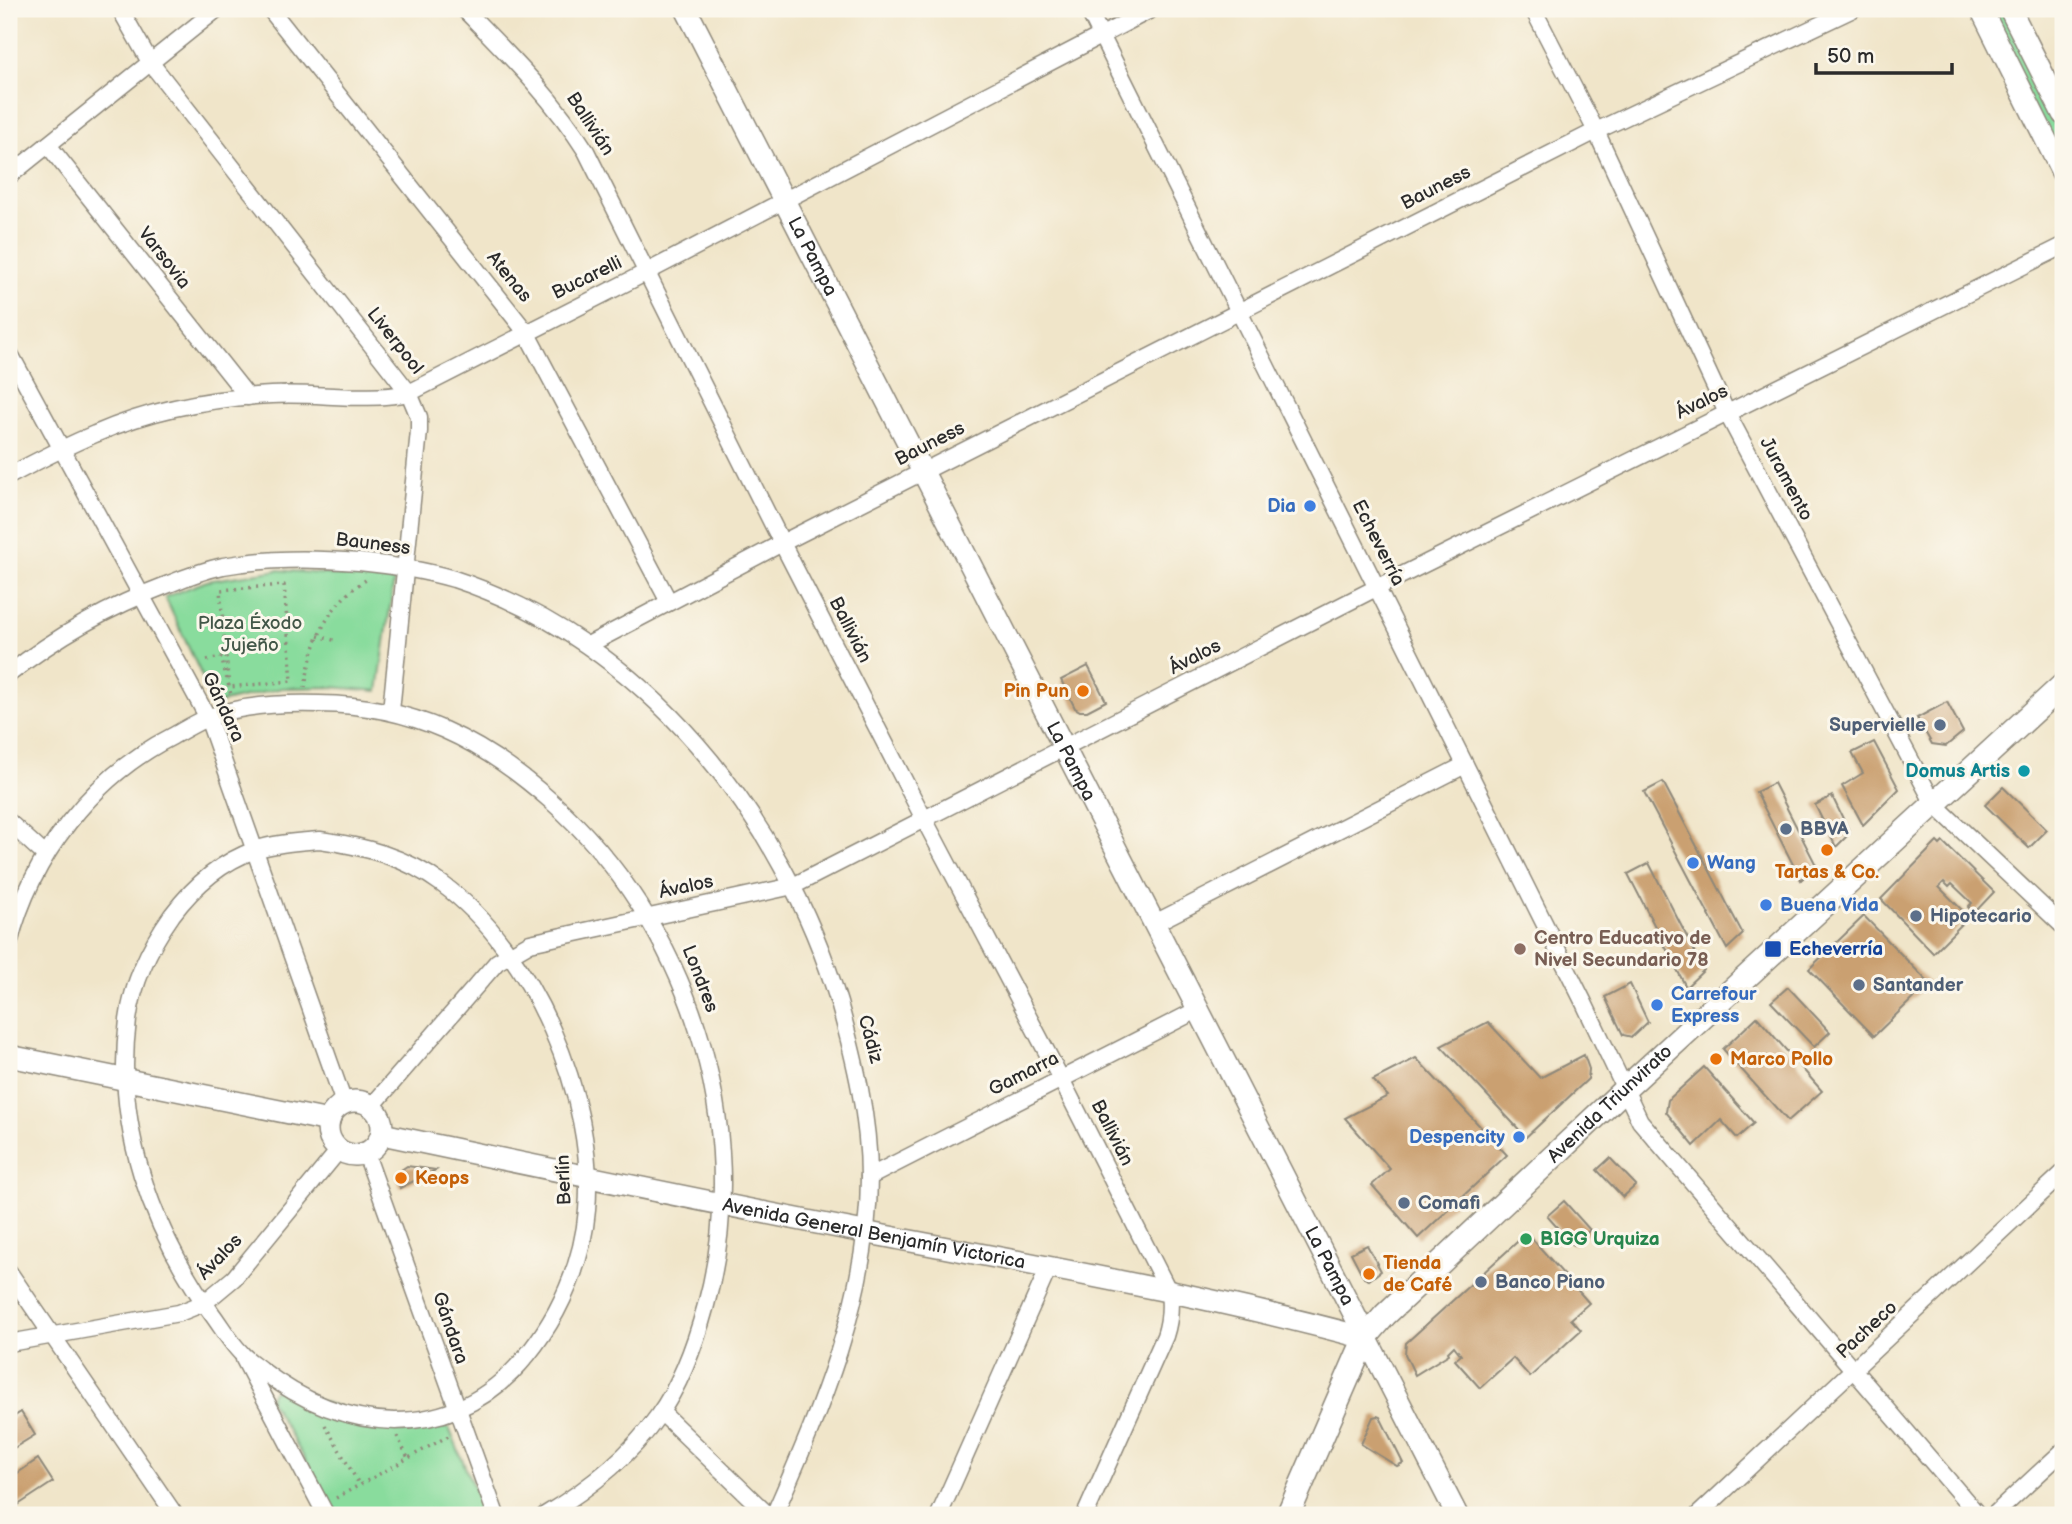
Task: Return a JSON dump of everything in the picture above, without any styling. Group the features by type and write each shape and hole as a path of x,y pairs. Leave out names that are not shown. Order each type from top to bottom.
{"main road":[{"name":"Avenida Triunvirato","path":"1288,1515 1365,1338 1385,1315 1625,1089 2063,685"}],"street":[{"name":"Liverpool","path":"120,9 150,62 409,393 419,417 402,568 391,711"},
{"path":"9,176 217,9"},
{"name":"Atenas","path":"270,9 526,332 668,602"},
{"name":"Ballivián","path":"464,9 536,83 569,124 586,151 782,542 1169,1292"},
{"name":"La Pampa","path":"685,9 1457,1515"},
{"name":"Echeverría","path":"1088,9 1640,1121 1979,1515"},
{"name":"Bucarelli","path":"9,476 96,433 187,405 247,397 302,394 377,397 409,393 1152,9"},
{"name":"Juramento","path":"1532,9 1595,131 1727,413 1934,804 2063,926"},
{"name":"Bauness","path":"9,674 43,648 88,620 142,594 219,567 274,559 324,559 402,568 451,578 541,617 588,645 782,542 1595,131 1853,9"},
{"path":"1981,9 2063,174"},
{"path":"2010,9 2063,114"},
{"name":"Varsovia","path":"48,145 247,397"},
{"name":"Ávalos","path":"372,1106 497,962 509,953 530,943 793,886 1377,588 2063,246"},
{"name":"Gándara","path":"9,352 208,718 257,850 344,1103"},
{"name":"Cádiz","path":"588,645 632,679 696,742 718,769 774,851 813,928 830,974 857,1067 869,1177 865,1232 843,1342 810,1433 774,1515"},
{"name":"Londres","path":"9,944 15,919 45,855 70,821 100,788 157,744 208,718 256,707 302,704 358,706 391,711 441,727 475,744 530,782 592,841 648,916 680,979 708,1067 718,1128 722,1203 718,1251 700,1326 690,1354 661,1412 645,1433 600,1476 545,1515"},
{"path":"1155,923 1465,765"},
{"path":"9,822 45,855"},
{"name":"Berlín","path":"320,840 352,844 413,866 466,903 509,953 543,1012 569,1075 578,1108 587,1176 587,1208 575,1270 563,1299 548,1326 508,1375 484,1396 457,1411 435,1418 389,1421 363,1418 312,1403 279,1383 241,1354 204,1303 168,1245 147,1192 134,1148 125,1080 128,1018 135,987 147,957 162,929 181,904 203,881 229,862 257,850 320,840"},
{"name":"Gamarra","path":"869,1177 1199,1009"},
{"path":"9,1056 329,1121"},
{"path":"359,1101 372,1106 381,1119 382,1134 376,1146 366,1154 352,1156 339,1150 329,1137 329,1121 334,1110 344,1103 359,1101"},
{"name":"Avenida General Benjamín Victorica","path":"382,1134 1049,1267 1365,1338"},
{"name":"Ávalos","path":"9,1343 179,1312 204,1303 234,1278 339,1150"},
{"name":"Gándara","path":"366,1154 496,1515"},
{"name":"Pacheco","path":"1698,1515 2063,1173"},
{"path":"939,1515 1049,1267"},
{"path":"9,1272 175,1515"},
{"path":"1085,1515 1165,1336 1170,1322 1169,1292"},
{"path":"241,1354 324,1511"},
{"path":"661,1412 768,1515"},
{"path":"1994,1515 2063,1451"}],"path":[{"path":"302,704 318,636 332,609 347,593 365,581 402,568"},
{"path":"284,585 292,681 229,687 220,590 284,585"},
{"path":"318,636 337,641"},
{"path":"207,660 221,657 229,687"},
{"path":"312,1403 359,1484"},
{"path":"389,1421 409,1460"},
{"path":"324,1511 359,1484 409,1460 463,1428"}],"green space":[{"path":"1981,9 2010,9 2063,114 2063,174"},
{"name":"Plaza Éxodo Jujeño","path":"278,570 394,580 378,691 331,687 282,688 215,704 165,597 207,581"},
{"path":"279,1389 398,1425 449,1428 485,1515 338,1515 269,1399 273,1391"}],"building":[{"name":"Pin Pun","path":"1088,666 1106,701 1087,711 1080,711 1075,708 1061,680"},
{"name":"Supervielle","path":"1947,702 1963,732 1946,746 1932,744 1917,718"},
{"path":"1874,742 1899,789 1863,825 1842,786 1863,773 1852,753"},
{"name":"Wang","path":"1663,782 1743,934 1727,949 1644,792"},
{"name":"BBVA","path":"1774,783 1816,865 1801,880 1756,792"},
{"path":"2003,787 2047,830 2029,848 1985,805"},
{"path":"1832,796 1850,833 1836,847 1815,805"},
{"path":"1937,842 1940,845 1943,842 1994,892 1974,913 1968,907 1972,903 1952,884 1949,887 1944,882 1939,887 1969,917 1933,953 1881,899"},
{"path":"1649,863 1704,970 1686,987 1628,874"},
{"name":"Santander","path":"1864,916 1929,983 1874,1036 1809,969"},
{"path":"1630,984 1648,1022 1632,1037 1623,1035 1605,997"},
{"path":"1788,987 1830,1032 1814,1047 1771,1002"},
{"path":"1757,1017 1822,1091 1788,1121 1723,1049"},
{"path":"1488,1022 1540,1078 1584,1055 1589,1069 1588,1079 1526,1137 1441,1046"},
{"path":"1416,1058 1507,1155 1418,1238 1372,1185 1390,1169 1345,1118 1388,1096 1373,1080"},
{"path":"1704,1067 1754,1123 1737,1138 1721,1120 1694,1146 1666,1112 1668,1100"},
{"path":"1610,1158 1636,1185 1623,1197 1597,1170"},
{"path":"407,1166 436,1170 400,1188 397,1173"},
{"path":"1564,1201 1590,1230 1573,1245 1547,1216"},
{"path":"1527,1233 1589,1303 1571,1319 1581,1330 1530,1377 1513,1358 1480,1388 1455,1360 1461,1355 1454,1346 1449,1354 1415,1375 1405,1354 1406,1343"},
{"path":"1367,1245 1381,1271 1369,1280 1364,1278 1351,1253"},
{"path":"21,1412 35,1435 9,1451 9,1420"},
{"path":"1373,1417 1380,1417 1403,1463 1397,1466 1361,1444"},
{"path":"38,1459 53,1482 9,1511 9,1479"}],"place":[{"name":"Dia","path":"1310,506"},
{"name":"Pin Pun","path":"1083,691"},
{"name":"Supervielle","path":"1940,725"},
{"name":"Domus Artis","path":"2024,771"},
{"name":"BBVA","path":"1786,829"},
{"name":"Tartas & Co.","path":"1827,850"},
{"name":"Wang","path":"1693,863"},
{"name":"Buena Vida","path":"1766,905"},
{"name":"Hipotecario","path":"1916,916"},
{"name":"Centro Educativo de Nivel Secundario 78","path":"1520,949"},
{"name":"Echeverría","path":"1773,949"},
{"name":"Santander","path":"1859,985"},
{"name":"Carrefour Express","path":"1657,1005"},
{"name":"Marco Pollo","path":"1716,1059"},
{"name":"Despencity","path":"1519,1137"},
{"name":"Keops","path":"401,1178"},
{"name":"Comafi","path":"1404,1203"},
{"name":"BIGG Urquiza","path":"1526,1239"},
{"name":"Tienda de Café","path":"1369,1274"},
{"name":"Banco Piano","path":"1481,1282"}]}
